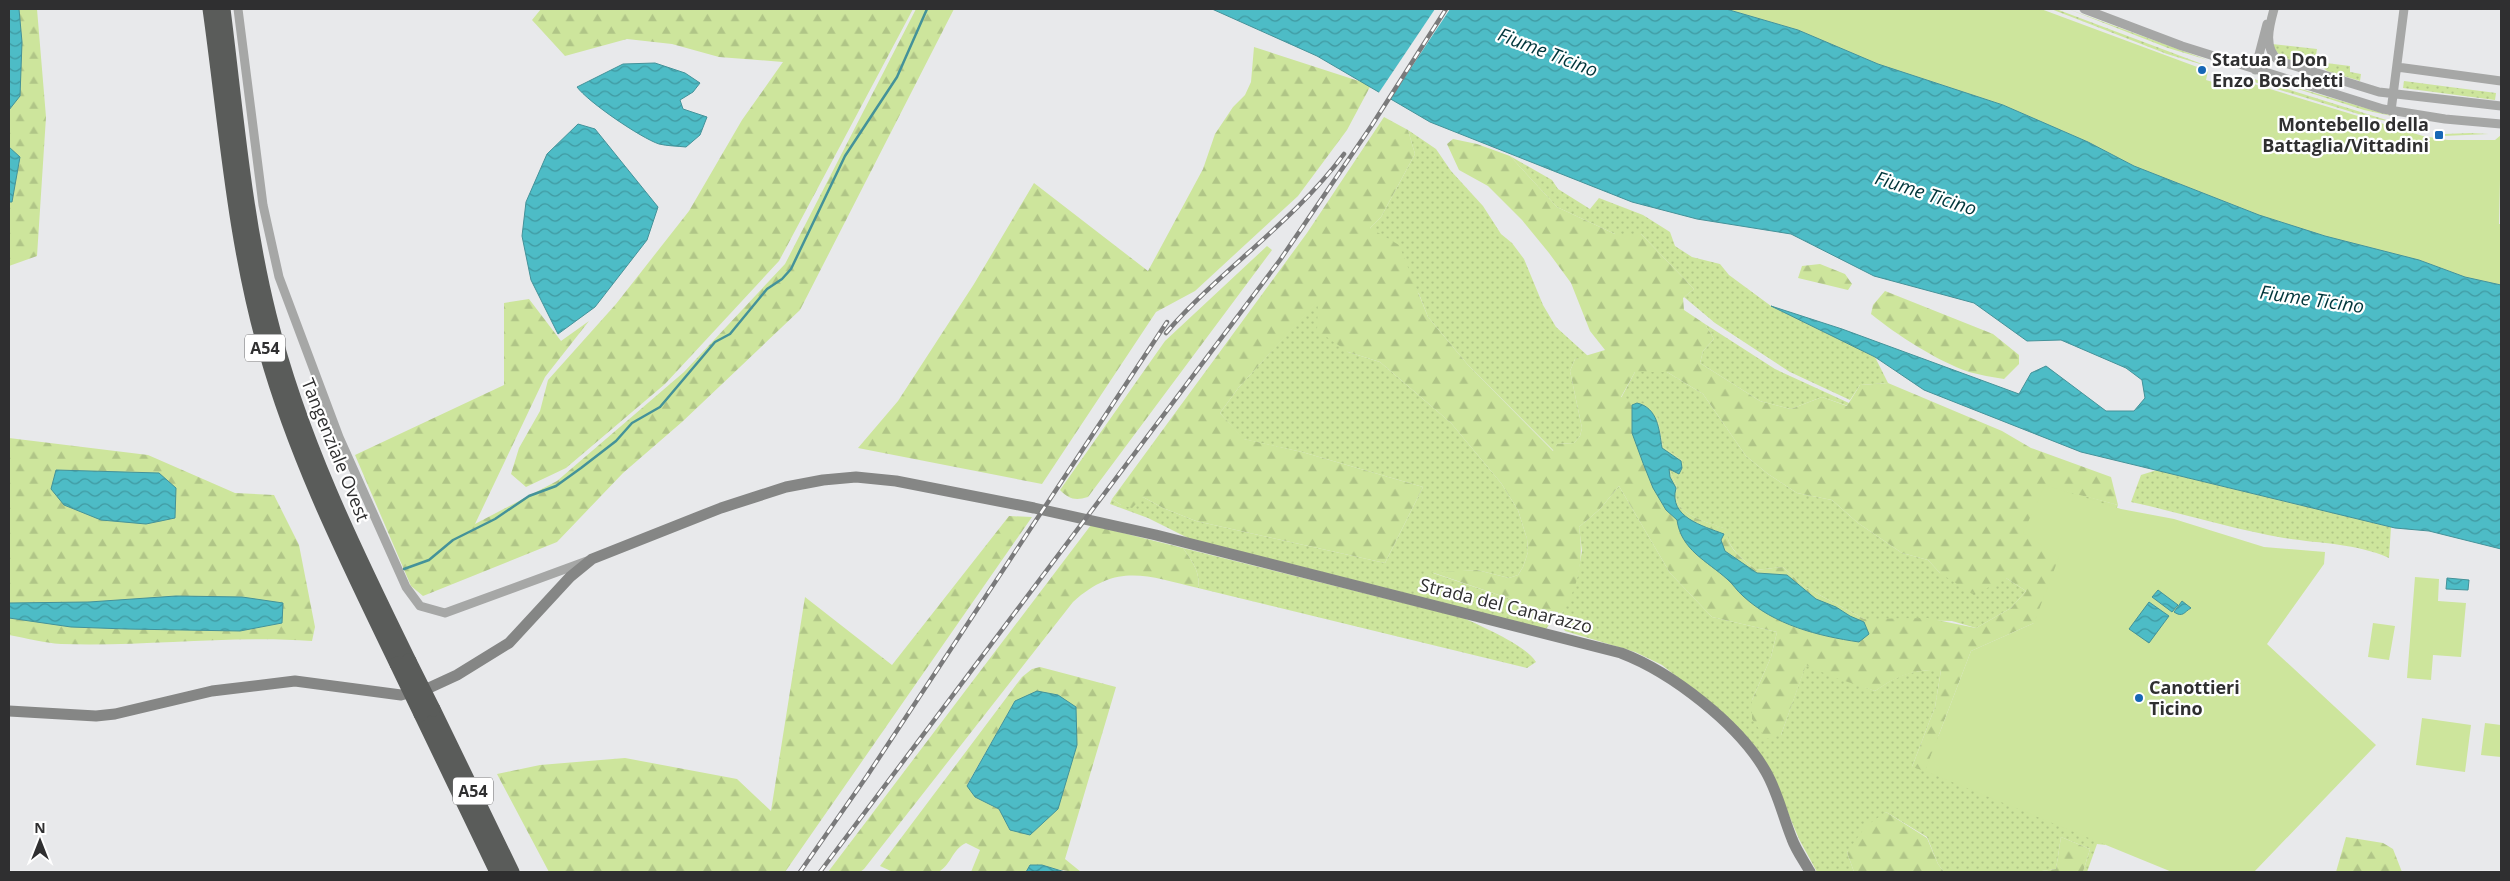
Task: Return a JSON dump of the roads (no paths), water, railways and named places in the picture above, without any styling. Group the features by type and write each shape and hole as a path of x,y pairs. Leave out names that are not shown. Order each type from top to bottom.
{"highway":[{"name":"Tangenziale Ovest","path":"210,9 244,255 265,350 291,432 306,469 427,711 512,872"},
{"name":"Tangenziale Ovest","path":"223,9 257,262 290,390 317,467 403,663"},
{"name":"Tangenziale Ovest","path":"427,711 497,872"}],"street":[{"path":"238,9 264,205 279,277 339,438 406,587 420,606 445,613 592,559"},
{"path":"2084,9 2160,38 2252,69 2392,111 2445,120 2501,124"},
{"path":"2392,111 2404,9"},
{"path":"2252,69 2265,28 2273,12"},
{"path":"2273,12 2268,47 2271,55 2279,61 2363,88 2501,106"},
{"path":"2397,67 2501,81"},
{"name":"Strada del Canarazzo","path":"9,711 60,716 96,716 115,714 212,691 295,682 402,695 457,675 509,643 559,588 592,559 721,508 786,487 823,480 856,477 896,482 1092,520 1606,649 1641,660 1680,684 1717,716 1754,754 1766,772 1793,841 1810,872"},
{"path":"543,576 554,580 559,588"}],"water":[{"path":"9,9 19,9 22,42 20,96 9,110"},
{"name":"Fiume Ticino","path":"1212,9 1726,9 1798,30 1878,64 2003,105 2088,142 2134,166 2259,215 2325,236 2419,260 2465,277 2501,285 2501,549 2429,531 2395,528 2081,452 1924,390 1875,357 1771,306 1842,329 2019,394 2031,373 2046,366 2106,411 2134,411 2145,398 2142,380 2126,368 2061,340 2027,341 1974,303 1874,276 1791,234 1697,219 1632,202 1430,122 1317,56"},
{"path":"655,63 685,73 700,83 693,92 680,100 683,109 707,117 700,135 686,147 659,144 640,135 603,110 577,87 623,64"},
{"path":"578,124 595,129 658,207 647,240 595,307 558,334 531,280 522,236 526,202 547,154"},
{"path":"9,147 20,157 12,202 9,202"},
{"path":"1637,403 1649,409 1653,414 1658,427 1662,448 1681,461 1682,468 1679,474 1669,469 1670,477 1676,488 1675,498 1677,506 1682,513 1697,524 1724,534 1721,540 1725,551 1757,573 1787,575 1816,599 1864,622 1869,634 1859,642 1812,632 1783,622 1755,606 1727,579 1696,554 1684,539 1679,530 1677,520 1666,510 1653,488 1643,463 1632,433 1632,405"},
{"path":"56,470 159,473 176,488 175,518 146,524 101,520 64,505 51,489"},
{"path":"2447,578 2469,580 2468,590 2446,589"},
{"path":"2158,590 2178,605 2172,612 2152,597"},
{"path":"176,596 242,597 283,603 282,623 240,631 126,629 71,627 9,618 9,603 89,602"},
{"path":"2182,601 2191,608 2183,614 2174,612"},
{"path":"2149,602 2169,616 2149,643 2129,629"},
{"path":"1037,691 1058,695 1076,707 1077,745 1058,809 1030,835 1010,830 999,809 975,797 967,786 1015,701"},
{"path":"1030,865 1042,865 1065,872 1026,872"}],"waterway":[{"path":"404,569 429,560 453,540 495,519 529,496 556,486 581,468 616,441 632,423 660,407 715,342 730,334 767,289 782,279 791,269 845,156 897,77 927,9"}],"railway":[{"path":"820,872 1280,260 1372,125 1446,9"},
{"path":"1166,333 1187,310 1302,202 1344,154"},
{"path":"800,872 867,776 1167,322"}],"place":[{"name":"Statua a Don Enzo Boschetti","path":"2202,70"},
{"name":"Montebello della Battaglia/Vittadini","path":"2439,135"},
{"name":"Canottieri Ticino","path":"2139,698"}]}
